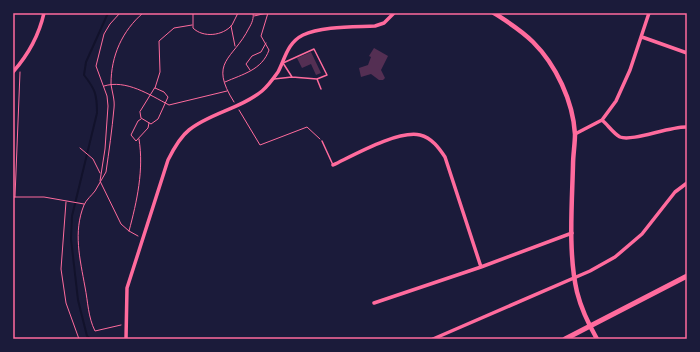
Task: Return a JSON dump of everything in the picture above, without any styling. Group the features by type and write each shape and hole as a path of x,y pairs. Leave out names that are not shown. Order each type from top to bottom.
{"main road":[{"path":"565,339 687,276"}],"street":[{"path":"13,72 20,64 35,40 44,13"},
{"path":"126,339 127,288 164,171 173,151 188,130 254,98 273,79 289,47 302,35 319,30 375,26 384,23 394,13"},
{"path":"494,13 523,33 534,43 548,61 558,78 569,103 575,134 572,233 574,277 577,293 590,326 597,339"},
{"path":"575,134 602,120 623,87 642,37 649,13"},
{"path":"642,37 687,53"},
{"path":"602,120 617,135 627,138 668,128 687,127"},
{"path":"333,165 397,137 420,136 436,144 446,157 481,267"},
{"path":"433,339 599,266 632,244 649,227 675,192 687,183"},
{"path":"374,303 481,267 572,233"}],"lane":[{"path":"273,79 317,79 327,75 314,49 282,63 292,78"},
{"path":"317,79 321,89"},
{"path":"322,141 333,165"}],"path":[{"path":"120,13 110,24 104,34 99,48 96,66 107,96 108,115 100,181 121,224 128,231 144,238"},
{"path":"126,324 95,331 90,321 78,258 78,240 84,204 96,189 106,172 114,106 112,66 121,38 133,22 143,13"},
{"path":"193,13 192,25 196,31 207,35 214,34 231,25 238,13"},
{"path":"224,82 251,71 260,65 270,50 261,36 267,13 254,16"},
{"path":"254,16 246,35 223,64 224,82 227,91 260,145 307,127 322,141"},
{"path":"139,139 136,141 131,135 141,118 140,109 151,96 160,72 159,41 174,28 192,25"},
{"path":"231,25 235,48"},
{"path":"251,71 246,64 252,56 261,52 266,43"},
{"path":"20,64 14,197 44,197 84,204"},
{"path":"103,87 112,84 140,90 169,105 227,91"},
{"path":"141,118 149,123 153,123 158,119 166,104 168,98 167,94 155,88"},
{"path":"128,231 137,201 142,157 139,139 143,132 148,128 149,123"},
{"path":"80,148 90,156 100,173"},
{"path":"66,202 61,269 66,303 79,339"}],"building":[{"path":"374,48 388,56 381,70 385,78 383,80 379,80 371,74 361,77 359,68 368,65 371,57 369,56"},
{"path":"311,52 321,73 316,75 311,64 302,68 297,58"}],"waterway":[{"path":"91,339 87,336 78,300 71,239 72,216 97,113 95,92 84,75 86,62 108,13"}]}
